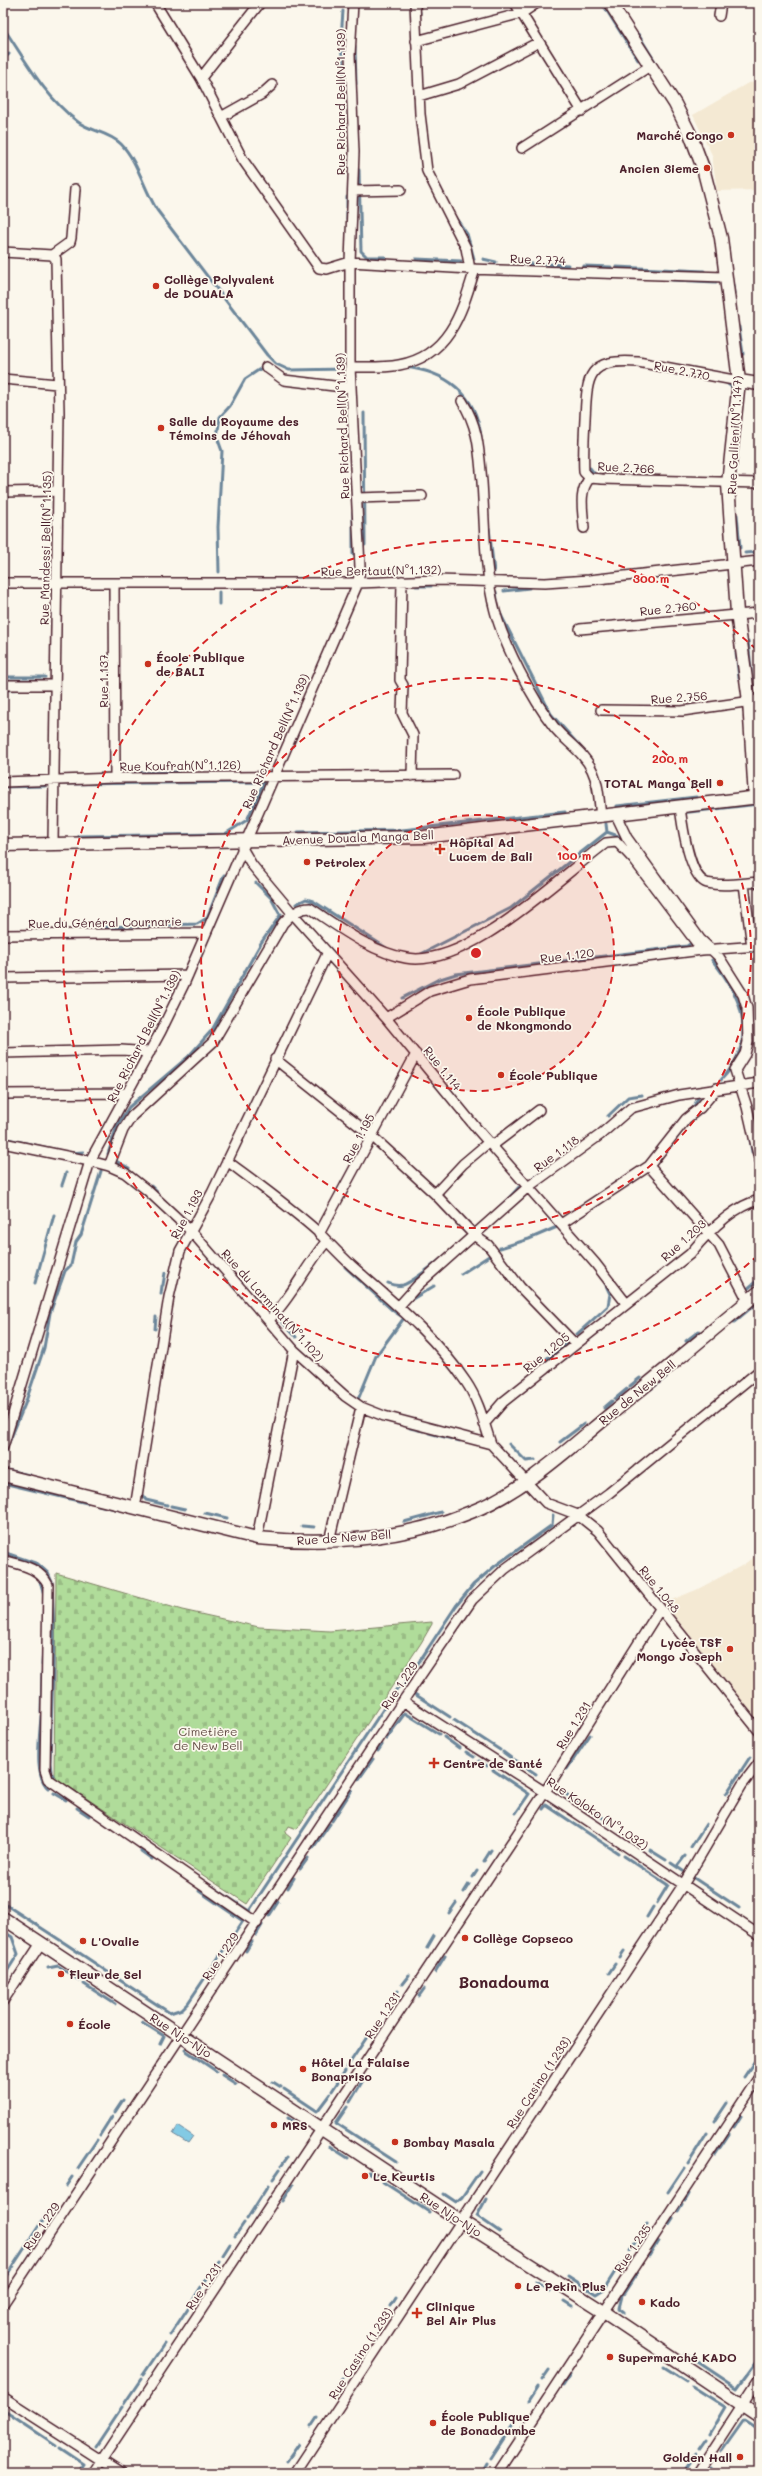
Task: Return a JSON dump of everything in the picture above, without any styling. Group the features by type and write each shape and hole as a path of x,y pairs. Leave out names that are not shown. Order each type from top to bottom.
{"main road":[{"name":"Rue Gallieni(N°1.147)","path":"610,3 681,115 696,148 721,238 739,381 728,484 737,613 754,701 757,798"},
{"name":"Rue 2.770","path":"739,381 759,384"},
{"name":"Avenue Douala Manga Bell","path":"3,845 244,844 418,837 757,798"},
{"name":"Rue de New Bell","path":"3,1475 257,1538 293,1541 329,1541 380,1536 424,1528 472,1512 527,1482 759,1292"},
{"name":"Rue Njo-Njo","path":"3,1918 461,2221 604,2312 759,2416"}],"street":[{"path":"155,3 201,78 243,160 314,263 319,268 327,269 350,262"},
{"path":"201,78 260,3"},
{"name":"Rue Richard Bell(N°1.139)","path":"3,1447 90,1161 150,1052 188,975 272,776 358,583 360,567 350,367 350,262 354,152 350,55 353,3"},
{"path":"350,367 399,365 432,351 453,330 463,307 472,269 466,248 427,172 419,96 414,3"},
{"path":"515,3 582,111"},
{"path":"416,41 522,13 537,3"},
{"path":"719,16 721,3"},
{"path":"419,96 460,84 539,42"},
{"path":"522,148 582,111 650,66"},
{"path":"221,117 262,94 272,86"},
{"path":"3,252 52,255 70,242 75,189"},
{"path":"353,190 401,190"},
{"name":"Rue Mandessi Bell(N°1.135)","path":"52,255 56,260 58,384 54,844"},
{"name":"Rue 2.774","path":"350,262 472,269 725,277"},
{"name":"Rue 2.770","path":"605,365 622,361 638,362 739,381"},
{"name":"Rue 2.766","path":"605,365 595,371 587,385 583,460 584,472 590,478 728,484 759,483"},
{"path":"266,367 284,380 351,388"},
{"path":"3,380 58,384"},
{"path":"462,401 472,416 478,442 488,583 498,620 520,672 554,726 582,755 592,770 601,817"},
{"path":"584,528 582,495 584,484 590,478"},
{"path":"3,492 58,491"},
{"path":"357,498 422,496"},
{"name":"Rue Bertaut(N°1.132)","path":"3,583 358,583 455,580 488,583 575,581 759,561"},
{"path":"402,581 400,680 403,688 401,707 413,735 412,776"},
{"name":"Rue 1.137","path":"114,583 115,778"},
{"name":"Rue 2.760","path":"580,629 737,613 759,613"},
{"path":"3,685 55,685"},
{"name":"Rue 2.756","path":"601,710 682,711 754,701"},
{"name":"Rue Koufrah(N°1.126)","path":"3,782 115,778 453,775"},
{"path":"680,807 693,868 700,878 707,883 744,884 759,882"},
{"path":"616,815 627,838 700,939 713,950 743,995 747,1008 748,1042 745,1054 735,1070 747,1107 759,1159"},
{"path":"109,1166 127,1122 141,1106 210,1046 283,923 293,914 304,908 310,908 350,934 393,955 418,959 464,946 490,932 546,893 601,847 611,842 617,842 634,860 702,950"},
{"name":"Rue 1.114","path":"244,844 252,865 327,954 386,1018 490,1144 561,1224 626,1302"},
{"path":"744,884 756,946"},
{"name":"Rue du Général Cournarie","path":"3,936 206,933"},
{"name":"Rue 1.120","path":"386,1018 408,1002 452,983 496,975 702,950 756,946"},
{"name":"Rue 1.193","path":"135,1508 169,1298 180,1251 227,1161 327,954"},
{"path":"3,978 188,975"},
{"path":"3,1053 121,1050 150,1052"},
{"name":"Rue 1.195","path":"319,1234 373,1137 416,1054"},
{"path":"275,1059 373,1137 435,1194 475,1236 488,1245 520,1287 575,1344"},
{"name":"Rue 1.118","path":"399,1306 418,1285 475,1236 528,1187 600,1135 631,1108 718,1088 759,1083"},
{"path":"561,1224 649,1166 686,1119 700,1108 718,1088"},
{"path":"3,1094 127,1093"},
{"path":"435,1194 455,1172 490,1144 539,1110"},
{"name":"Rue du Larminat(N°1.102)","path":"3,1143 109,1166 136,1182 191,1231 294,1350 329,1383 361,1407 397,1420 491,1444"},
{"path":"227,1161 274,1196 319,1234 326,1242 399,1306 439,1348 467,1383 477,1402 491,1444 527,1482"},
{"path":"649,1166 722,1252 748,1301"},
{"name":"Rue 1.203","path":"626,1302 690,1254 707,1233 739,1209 759,1200"},
{"path":"269,1320 287,1299 312,1259 326,1242"},
{"name":"Rue 1.205","path":"484,1424 503,1402 626,1302"},
{"path":"257,1538 294,1350"},
{"name":"Rue 1.229","path":"3,2304 257,1923 403,1700 472,1600 490,1582 609,1493 759,1371"},
{"path":"329,1541 361,1407"},
{"name":"Rue 1.048","path":"527,1482 546,1503 578,1515 598,1530 759,1731"},
{"path":"3,1560 32,1568 42,1574 48,1585 45,1770 48,1779 78,1802 257,1923"},
{"name":"Rue 1.231","path":"93,2473 545,1792 660,1609"},
{"name":"Rue Koloko (N°1.032)","path":"403,1700 545,1792 759,1935"},
{"name":"Rue Casino (1.233)","path":"295,2473 683,1885 742,1785 759,1763"},
{"path":"3,2001 41,1943"},
{"name":"Rue 1.235","path":"498,2473 759,2077"},
{"path":"698,2473 759,2380"},
{"path":"3,2397 121,2473"}],"shaded area":[{"name":"Marché Congo","path":"759,82 759,190 717,191 712,155 693,115 748,83"},
{"name":"Lycée TSF Mongo Joseph","path":"759,1553 759,1722 664,1603 696,1590 743,1565"}],"green space":[{"name":"Cimetière de New Bell","path":"56,1573 182,1610 259,1627 330,1631 432,1622 421,1643 297,1829 289,1826 285,1833 291,1838 247,1904 54,1777"}],"water":[{"path":"178,2126 193,2136 188,2143 173,2134"}],"waterway":[{"path":"602,3 638,60"},
{"path":"419,7 420,13"},
{"path":"343,11 341,39 343,74"},
{"path":"3,27 36,78 55,101 78,122 88,128 111,137 121,144 127,151 132,158 157,210 267,355 276,364 289,370 347,369"},
{"path":"638,34 656,63"},
{"path":"355,46 356,84"},
{"path":"3,59 9,54"},
{"path":"359,170 361,251 367,257 385,257"},
{"path":"347,197 347,219"},
{"path":"453,214 467,234 474,259"},
{"path":"416,259 461,261"},
{"path":"483,259 496,262"},
{"path":"522,263 533,264"},
{"path":"545,264 568,265"},
{"path":"584,266 611,267"},
{"path":"616,267 704,271"},
{"path":"672,280 716,282"},
{"path":"733,285 734,293"},
{"path":"739,327 743,354"},
{"path":"219,572 218,527 222,451 217,437 220,417 230,406 245,379 263,367"},
{"path":"404,367 433,373 456,387 473,408 481,437"},
{"path":"725,382 732,387"},
{"path":"364,413 365,545"},
{"path":"590,468 596,476"},
{"path":"353,512 353,554"},
{"path":"737,515 740,548"},
{"path":"489,528 494,572"},
{"path":"745,553 759,552"},
{"path":"416,586 431,586"},
{"path":"504,591 529,588"},
{"path":"219,592 219,604"},
{"path":"496,592 497,600"},
{"path":"500,613 551,714 584,751"},
{"path":"748,641 753,687"},
{"path":"736,652 739,678"},
{"path":"3,677 45,677"},
{"path":"3,690 37,689"},
{"path":"591,760 601,782"},
{"path":"128,773 178,772"},
{"path":"63,784 264,782 247,820 225,834 79,836"},
{"path":"3,787 45,786"},
{"path":"617,806 696,797"},
{"path":"681,813 759,804"},
{"path":"298,832 402,830 565,812"},
{"path":"606,824 607,832"},
{"path":"607,832 618,836 626,844"},
{"path":"421,954 511,908 607,832"},
{"path":"102,927 197,924 207,918 224,875"},
{"path":"256,883 271,898 279,913"},
{"path":"296,904 306,899 313,901 388,949"},
{"path":"108,1154 117,1126 129,1107 188,1057 212,1030 261,943 281,914"},
{"path":"402,998 437,980 456,974 687,946 693,942"},
{"path":"712,960 732,989 742,1019 743,1034 740,1050 733,1065 721,1080"},
{"path":"608,1116 628,1097 642,1095"},
{"path":"692,1111 698,1098 703,1095"},
{"path":"3,1138 62,1151"},
{"path":"750,1140 752,1152"},
{"path":"71,1153 83,1152"},
{"path":"114,1160 129,1168"},
{"path":"534,1177 555,1162"},
{"path":"3,1457 25,1404 44,1348 50,1313 65,1271 71,1265 76,1242 81,1235 101,1171"},
{"path":"62,1185 66,1173"},
{"path":"151,1186 157,1192"},
{"path":"388,1283 403,1285 413,1280 445,1256 519,1187"},
{"path":"35,1283 54,1215"},
{"path":"500,1248 529,1239 557,1227"},
{"path":"461,1274 489,1256"},
{"path":"345,1267 392,1310 404,1318"},
{"path":"163,1285 165,1273"},
{"path":"746,1290 759,1279"},
{"path":"577,1334 608,1306 610,1294 604,1281"},
{"path":"161,1294 162,1286"},
{"path":"409,1301 434,1286"},
{"path":"734,1322 759,1301"},
{"path":"277,1316 296,1337"},
{"path":"155,1329 156,1317"},
{"path":"357,1402 376,1356 404,1318"},
{"path":"686,1341 699,1331"},
{"path":"545,1360 569,1341"},
{"path":"651,1389 666,1377"},
{"path":"630,1386 640,1378"},
{"path":"615,1399 627,1389"},
{"path":"604,1408 612,1401"},
{"path":"560,1442 584,1424"},
{"path":"410,1428 423,1431"},
{"path":"429,1433 460,1441"},
{"path":"509,1444 526,1461 535,1460"},
{"path":"3,1469 29,1475"},
{"path":"3,1483 87,1503"},
{"path":"142,1495 146,1500 167,1505"},
{"path":"98,1505 120,1510"},
{"path":"171,1506 185,1509"},
{"path":"404,1522 441,1512"},
{"path":"205,1513 227,1518"},
{"path":"205,1882 249,1911 398,1687 403,1686 456,1606 473,1585 495,1566 552,1525 553,1515"},
{"path":"302,1526 314,1527"},
{"path":"3,1552 38,1564 48,1573 52,1582 54,1635 50,1763 51,1772 55,1779"},
{"path":"40,1581 44,1596"},
{"path":"42,1665 43,1647"},
{"path":"41,1712 42,1673"},
{"path":"413,1693 450,1717"},
{"path":"386,1739 405,1713 439,1734"},
{"path":"41,1716 39,1766 44,1783 49,1789"},
{"path":"454,1720 500,1750"},
{"path":"567,1769 590,1735"},
{"path":"444,1737 459,1748"},
{"path":"378,1751 382,1745"},
{"path":"466,1752 474,1757"},
{"path":"503,1752 511,1758"},
{"path":"726,1794 750,1757"},
{"path":"359,1779 373,1759"},
{"path":"515,1760 536,1774"},
{"path":"479,1761 487,1766"},
{"path":"493,1770 529,1794 516,1813"},
{"path":"556,1784 554,1786 582,1805"},
{"path":"332,1821 352,1790"},
{"path":"54,1793 66,1800"},
{"path":"543,1809 546,1805 618,1853"},
{"path":"586,1807 611,1823"},
{"path":"77,1808 89,1816"},
{"path":"313,1848 330,1824"},
{"path":"691,1847 706,1824"},
{"path":"484,1861 491,1850"},
{"path":"650,1850 666,1860"},
{"path":"141,1851 152,1859"},
{"path":"624,1856 668,1885 657,1903"},
{"path":"678,1865 685,1856"},
{"path":"300,1869 308,1858"},
{"path":"671,1863 683,1871"},
{"path":"473,1877 477,1871"},
{"path":"691,1876 739,1908"},
{"path":"288,1888 294,1878"},
{"path":"464,1892 469,1884"},
{"path":"112,1975 170,2013 182,2009 188,2003 243,1921 199,1891"},
{"path":"269,1916 278,1902"},
{"path":"3,1903 66,1944"},
{"path":"449,1913 456,1903"},
{"path":"647,1917 653,1907"},
{"path":"256,1935 262,1925"},
{"path":"3,1931 12,1937"},
{"path":"427,1948 434,1936"},
{"path":"6,1973 18,1954 12,1937"},
{"path":"246,1951 252,1941"},
{"path":"66,1944 96,1964"},
{"path":"620,1957 624,1951"},
{"path":"435,1972 445,1956"},
{"path":"96,1964 112,1975"},
{"path":"609,1973 615,1964"},
{"path":"48,1968 58,1966 79,1980"},
{"path":"402,1984 409,1975"},
{"path":"84,1984 115,2004"},
{"path":"419,1996 424,1989"},
{"path":"389,2005 398,1991"},
{"path":"142,2022 164,2036 160,2044"},
{"path":"347,2067 367,2037"},
{"path":"185,2050 216,2071"},
{"path":"744,2077 758,2056"},
{"path":"332,2091 345,2071"},
{"path":"222,2075 236,2084"},
{"path":"350,2102 365,2077"},
{"path":"273,2082 281,2087"},
{"path":"284,2089 317,2111"},
{"path":"318,2110 330,2094"},
{"path":"115,2112 123,2100"},
{"path":"715,2121 727,2103"},
{"path":"347,2107 336,2123 396,2162"},
{"path":"100,2135 112,2116"},
{"path":"734,2127 741,2116"},
{"path":"288,2118 303,2129"},
{"path":"688,2163 707,2133"},
{"path":"715,2155 729,2134"},
{"path":"78,2168 97,2140"},
{"path":"329,2146 348,2158"},
{"path":"282,2165 287,2158"},
{"path":"668,2192 684,2168"},
{"path":"273,2179 280,2169"},
{"path":"444,2194 456,2202 462,2197 480,2171"},
{"path":"369,2172 378,2178"},
{"path":"66,2186 72,2177"},
{"path":"383,2182 429,2212"},
{"path":"283,2201 293,2185"},
{"path":"247,2219 268,2186"},
{"path":"685,2201 689,2194"},
{"path":"486,2199 477,2216 500,2232"},
{"path":"678,2212 682,2205"},
{"path":"3,2281 49,2211"},
{"path":"669,2225 673,2219"},
{"path":"235,2236 244,2223"},
{"path":"630,2250 647,2224"},
{"path":"649,2256 658,2241"},
{"path":"223,2255 230,2244"},
{"path":"215,2267 219,2261"},
{"path":"568,2276 596,2294 604,2289 620,2264"},
{"path":"204,2283 213,2269"},
{"path":"624,2312 619,2308 622,2296 637,2273"},
{"path":"535,2282 550,2291"},
{"path":"193,2300 201,2287"},
{"path":"391,2306 396,2298"},
{"path":"564,2301 572,2306"},
{"path":"170,2335 188,2308"},
{"path":"143,2375 164,2344"},
{"path":"686,2354 737,2388 759,2358"},
{"path":"664,2367 686,2381"},
{"path":"542,2380 549,2370"},
{"path":"563,2386 570,2375"},
{"path":"330,2397 342,2378"},
{"path":"124,2404 141,2379"},
{"path":"692,2386 725,2407 709,2434"},
{"path":"528,2401 537,2387"},
{"path":"759,2397 757,2401 759,2402"},
{"path":"96,2446 122,2407"},
{"path":"3,2410 56,2445"},
{"path":"311,2426 317,2417"},
{"path":"722,2451 744,2420 759,2430"},
{"path":"490,2459 513,2424"},
{"path":"698,2450 705,2440"},
{"path":"287,2461 299,2444"},
{"path":"60,2448 84,2464 78,2473"},
{"path":"683,2473 695,2455"},
{"path":"481,2473 486,2464"},
{"path":"707,2473 711,2467"}],"place":[{"name":"Marché Congo","path":"731,135"},
{"name":"Ancien 3ieme","path":"707,168"},
{"name":"Collège Polyvalent de DOUALA","path":"156,286"},
{"name":"Salle du Royaume des Témoins de Jéhovah","path":"161,428"},
{"name":"École Publique de BALI","path":"148,664"},
{"name":"TOTAL Manga Bell","path":"720,783"},
{"name":"Hôpital Ad Lucem de Bali","path":"440,849"},
{"name":"Petrolex","path":"307,862"},
{"name":"École Publique de Nkongmondo","path":"469,1018"},
{"name":"École Publique","path":"501,1075"},
{"name":"Lycée TSF Mongo Joseph","path":"730,1649"},
{"name":"Centre de Santé","path":"434,1763"},
{"name":"Collège Copseco","path":"465,1938"},
{"name":"L'Ovalie","path":"83,1941"},
{"name":"Fleur de Sel","path":"61,1974"},
{"name":"École","path":"70,2024"},
{"name":"Hôtel La Falaise Bonapriso","path":"303,2069"},
{"name":"MRS","path":"274,2125"},
{"name":"Bombay Masala","path":"395,2142"},
{"name":"Le Keurtis","path":"365,2176"},
{"name":"Le Pekin Plus","path":"518,2286"},
{"name":"Kado","path":"642,2302"},
{"name":"Clinique Bel Air Plus","path":"417,2313"},
{"name":"Supermarché KADO","path":"610,2357"},
{"name":"École Publique de Bonadoumbe","path":"433,2423"},
{"name":"Golden Hall","path":"740,2457"}],"district":[{"name":"Bonadouma","path":"504,1981"}]}
